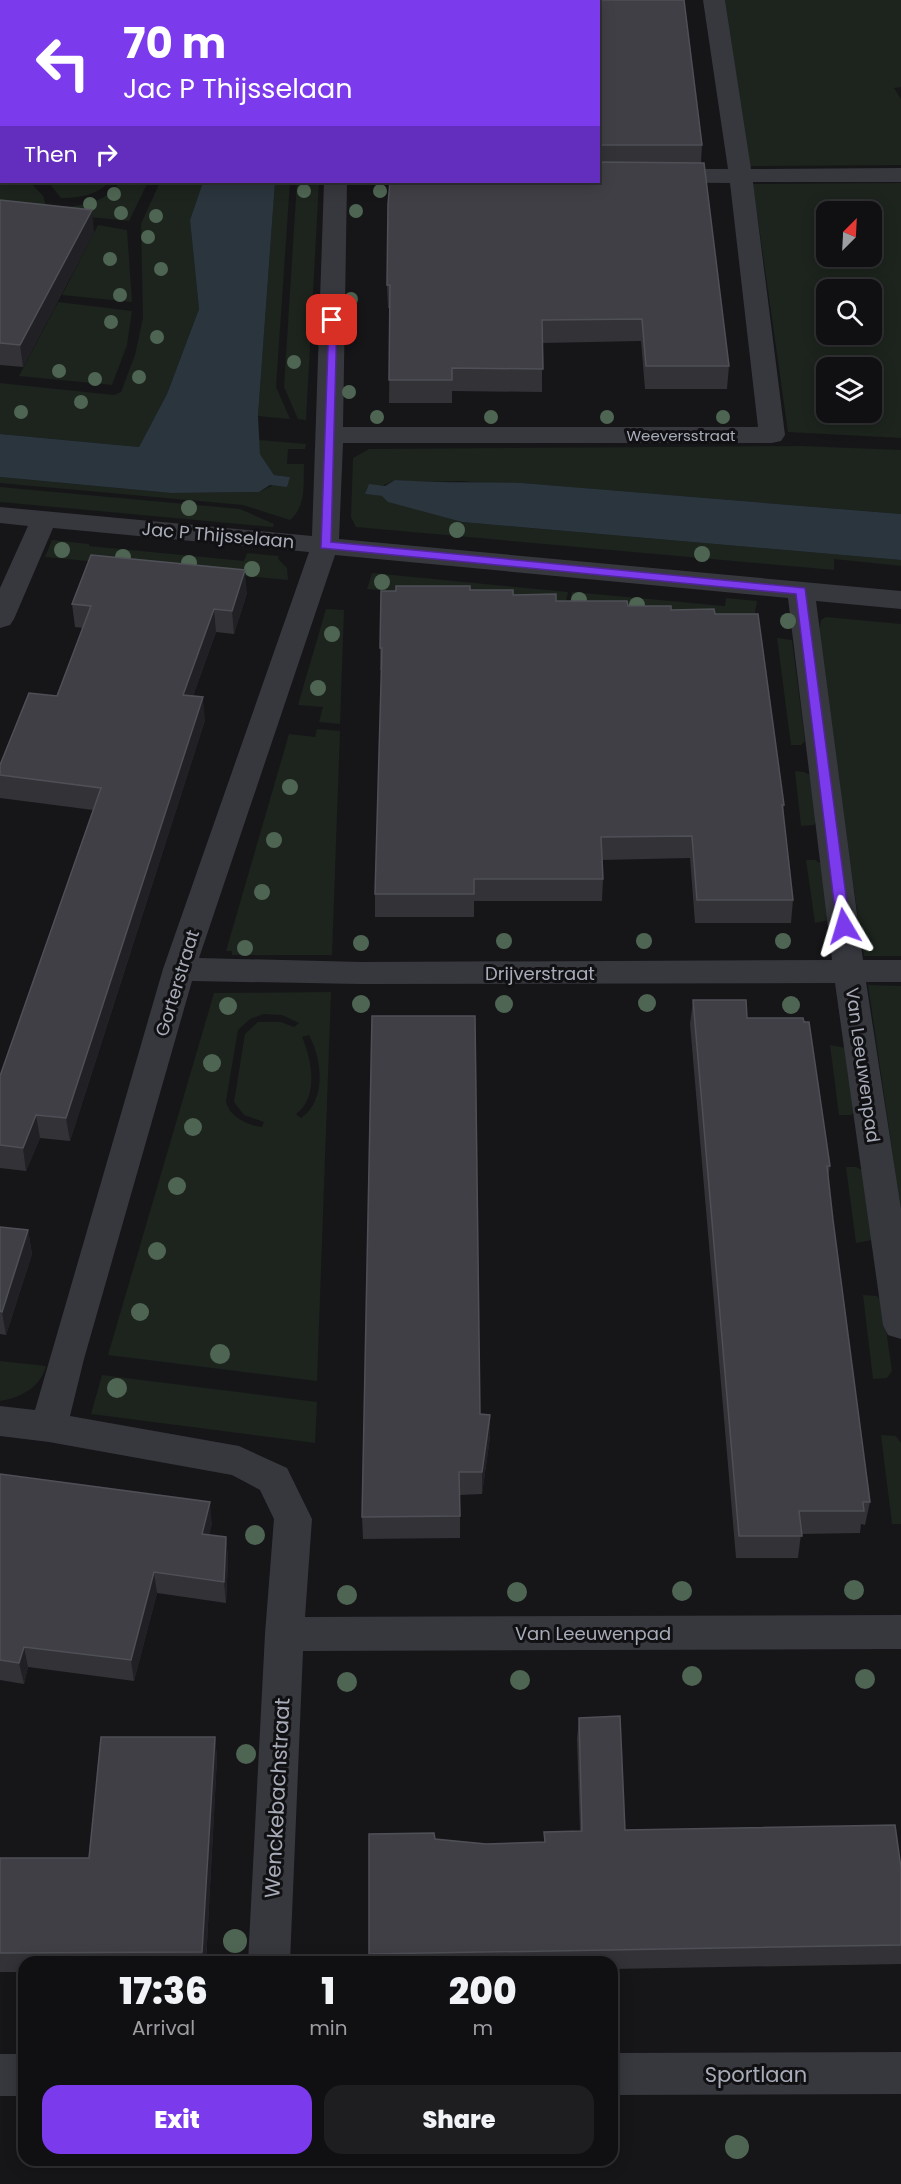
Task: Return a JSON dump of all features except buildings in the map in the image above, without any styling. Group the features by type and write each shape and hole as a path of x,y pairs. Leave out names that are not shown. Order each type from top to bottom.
{"street":[{"name":"Weeversstraat","path":"330,435 772,435 741,176 714,0"},
{"path":"600,176 901,175"},
{"path":"325,545 330,435 335,183"},
{"name":"Jac P Thijsselaan","path":"0,515 901,600"},
{"path":"0,619 44,519"},
{"name":"Gorterstraat","path":"49,1427 66,1359 179,969 325,545"},
{"name":"Van Leeuwenpad","path":"801,591 849,972 901,1325"},
{"name":"Drijverstraat","path":"179,969 360,973 901,972"},
{"path":"0,1421 49,1427 239,1461 274,1479 293,1518 284,1634"},
{"name":"Van Leeuwenpad","path":"284,1634 901,1632"},
{"name":"Wenckebachstraat","path":"269,1956 284,1634"},
{"name":"Sportlaan","path":"618,2074 901,2073"},
{"path":"0,2075 18,2075"}],"shaded area":[{"path":"725,0 901,0 901,87 894,88 901,99 901,165 750,166"},
{"path":"0,183 31,183 43,196 48,212 0,207"},
{"path":"49,183 108,183 87,195 61,198"},
{"path":"119,183 148,183 129,221 61,214 63,207 87,204 109,194"},
{"path":"160,183 203,183 190,220 199,309 167,394 139,447 0,434 0,383 114,395 121,392 135,355 143,318 141,224"},
{"path":"203,183 275,183 258,416 260,454 274,475 290,477 287,487 270,485 259,492 171,493 0,477 0,434 139,447 167,394 199,309 190,220"},
{"path":"275,183 290,183 276,387 290,419 258,416"},
{"path":"297,183 319,183 306,420 298,419 284,387"},
{"path":"901,183 901,438 788,432 753,184"},
{"path":"98,225 127,230 132,302 62,295"},
{"path":"58,302 132,311 127,345 112,385 19,376"},
{"path":"259,440 306,444 305,449 288,449 287,464 304,464 302,501 290,520 243,505 0,483 0,477 171,493 259,492 290,477 274,475 260,454"},
{"path":"801,446 901,450 901,514 521,483 395,480 365,494 383,496 393,503 462,522 901,560 901,566 834,559 834,570 356,527 351,517 353,458 369,449"},
{"path":"395,480 522,483 901,514 901,560 462,522 388,502 382,496 365,494 369,484 385,486"},
{"path":"0,487 240,509 274,524 273,527 0,502"},
{"path":"52,540 89,544 89,546 244,561 247,553 279,556 278,559 287,568 288,580 45,557"},
{"path":"372,573 568,592 565,606 367,589"},
{"path":"572,592 725,606 726,598 757,601 753,624 569,607"},
{"path":"326,609 344,610 340,724 319,722 323,707 298,705"},
{"path":"826,617 901,624 901,956 864,956 817,643 821,620"},
{"path":"777,638 792,640 805,741 801,745 791,745"},
{"path":"317,729 340,731 332,955 232,955 232,951 226,951 289,734 315,737"},
{"path":"795,771 810,775 816,821 814,825 801,826"},
{"path":"806,860 815,860 822,864 829,920 815,923"},
{"path":"868,985 901,986 901,1211"},
{"path":"331,992 317,1381 108,1355 214,993","holes":["264,1014 282,1015 299,1023 294,1027 281,1022 258,1022 245,1034 234,1102 244,1115 264,1122 262,1127 251,1125 235,1116 226,1101 238,1030 250,1019","309,1035 317,1056 320,1079 315,1101 301,1118 296,1114 303,1107 311,1088 311,1067 302,1037"]},
{"path":"830,1045 846,1048 855,1111 851,1115 839,1115"},
{"path":"846,1167 856,1167 862,1170 872,1240 856,1243"},
{"path":"863,1295 877,1296 882,1302 892,1371 887,1378 873,1379"},
{"path":"0,1361 46,1366 35,1386 15,1397 0,1401"},
{"path":"102,1375 317,1402 315,1443 91,1414"},
{"path":"881,1435 896,1436 901,1443 901,1524 892,1524"}],"route":[{"path":"332,320 325,545 801,591 844,926"}]}
